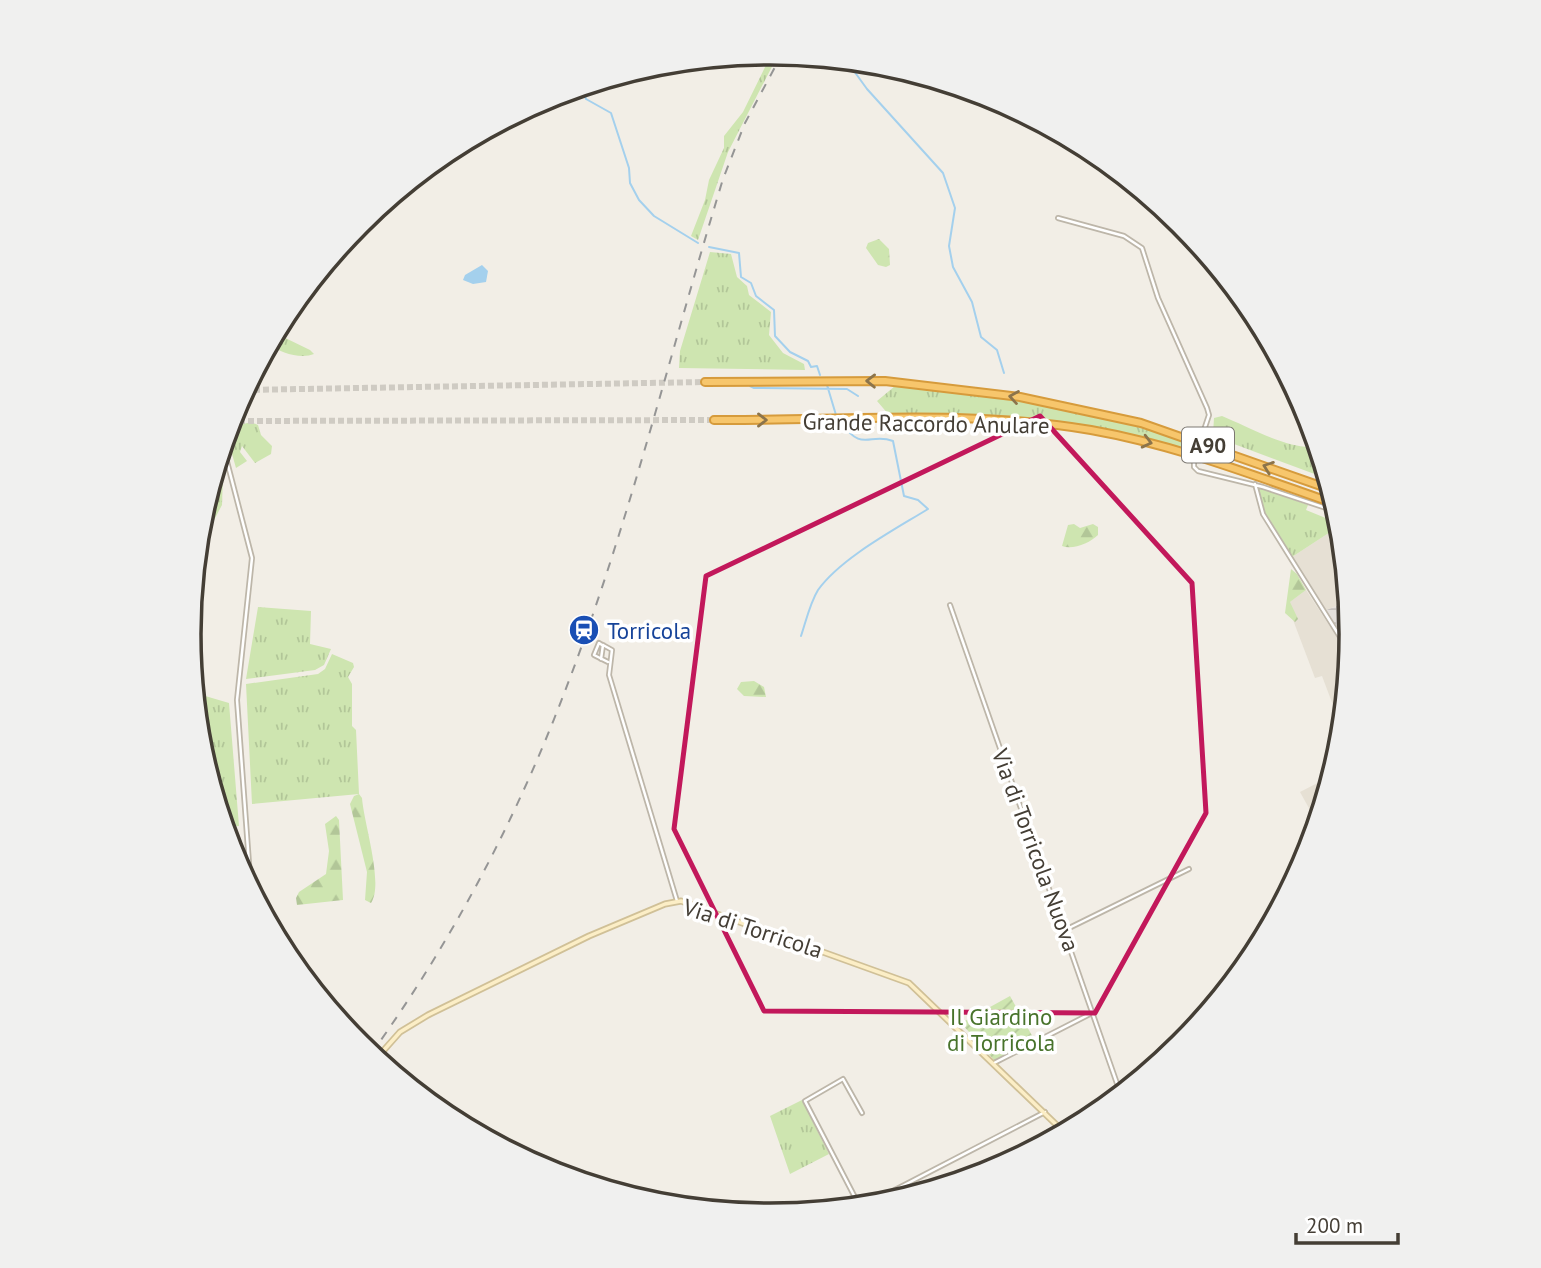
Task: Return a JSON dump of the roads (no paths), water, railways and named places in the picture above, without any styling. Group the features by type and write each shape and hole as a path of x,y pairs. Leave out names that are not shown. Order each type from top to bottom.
{"highway":[{"name":"Grande Raccordo Anulare","path":"705,382 884,381 1020,397 1141,423 1320,487"},
{"name":"Grande Raccordo Anulare","path":"714,420 971,420 1070,427 1176,450 1323,500"}],"street":[{"path":"1058,218 1124,236 1142,248 1158,298 1207,408 1209,415 1202,436"},
{"path":"1197,452 1199,444"},
{"path":"1194,460 1197,471 1255,484 1325,508"},
{"path":"227,464 251,558 237,687 249,861"},
{"path":"1255,484 1263,514 1340,635"},
{"name":"Via di Torricola Nuova","path":"950,605 1118,1085"},
{"path":"608,662 594,655 599,643 612,651 608,662 609,675 677,901"},
{"path":"601,659 603,645"},
{"path":"1065,930 1189,869"},
{"name":"Via di Torricola","path":"383,1051 398,1033 428,1015 589,936 677,901 905,981 924,995 1058,1125"},
{"path":"994,1063 1092,1013"},
{"path":"855,1196 805,1101 843,1079 862,1113"},
{"path":"896,1189 1045,1112"}],"water":[{"path":"482,265 488,271 486,282 473,284 463,280 465,275"}],"waterway":[{"path":"854,72 943,173 955,208 949,246 953,267 972,302 981,337 997,350 1004,373"},
{"path":"585,96 611,113 629,168 630,183 639,200 654,216 698,243"},
{"path":"709,247 739,253 741,277 751,283 756,296 774,310 775,336 790,352 808,361 811,367 817,366 820,375"},
{"path":"827,385 836,415"},
{"path":"750,386 847,389 858,396"},
{"path":"801,636 815,595 828,578 869,545 928,509 918,500 904,496 893,441 861,440 842,423"}],"tunnel":[{"path":"257,390 705,382"},
{"path":"243,421 714,420"}],"railway":[{"path":"377,1045 428,969 480,879 546,739 609,565 723,179 745,123 776,65"}],"place":[{"name":"Torricola","path":"584,630"}],"park label":[{"name":"Il Giardino di Torricola","path":"1001,1029"}]}
